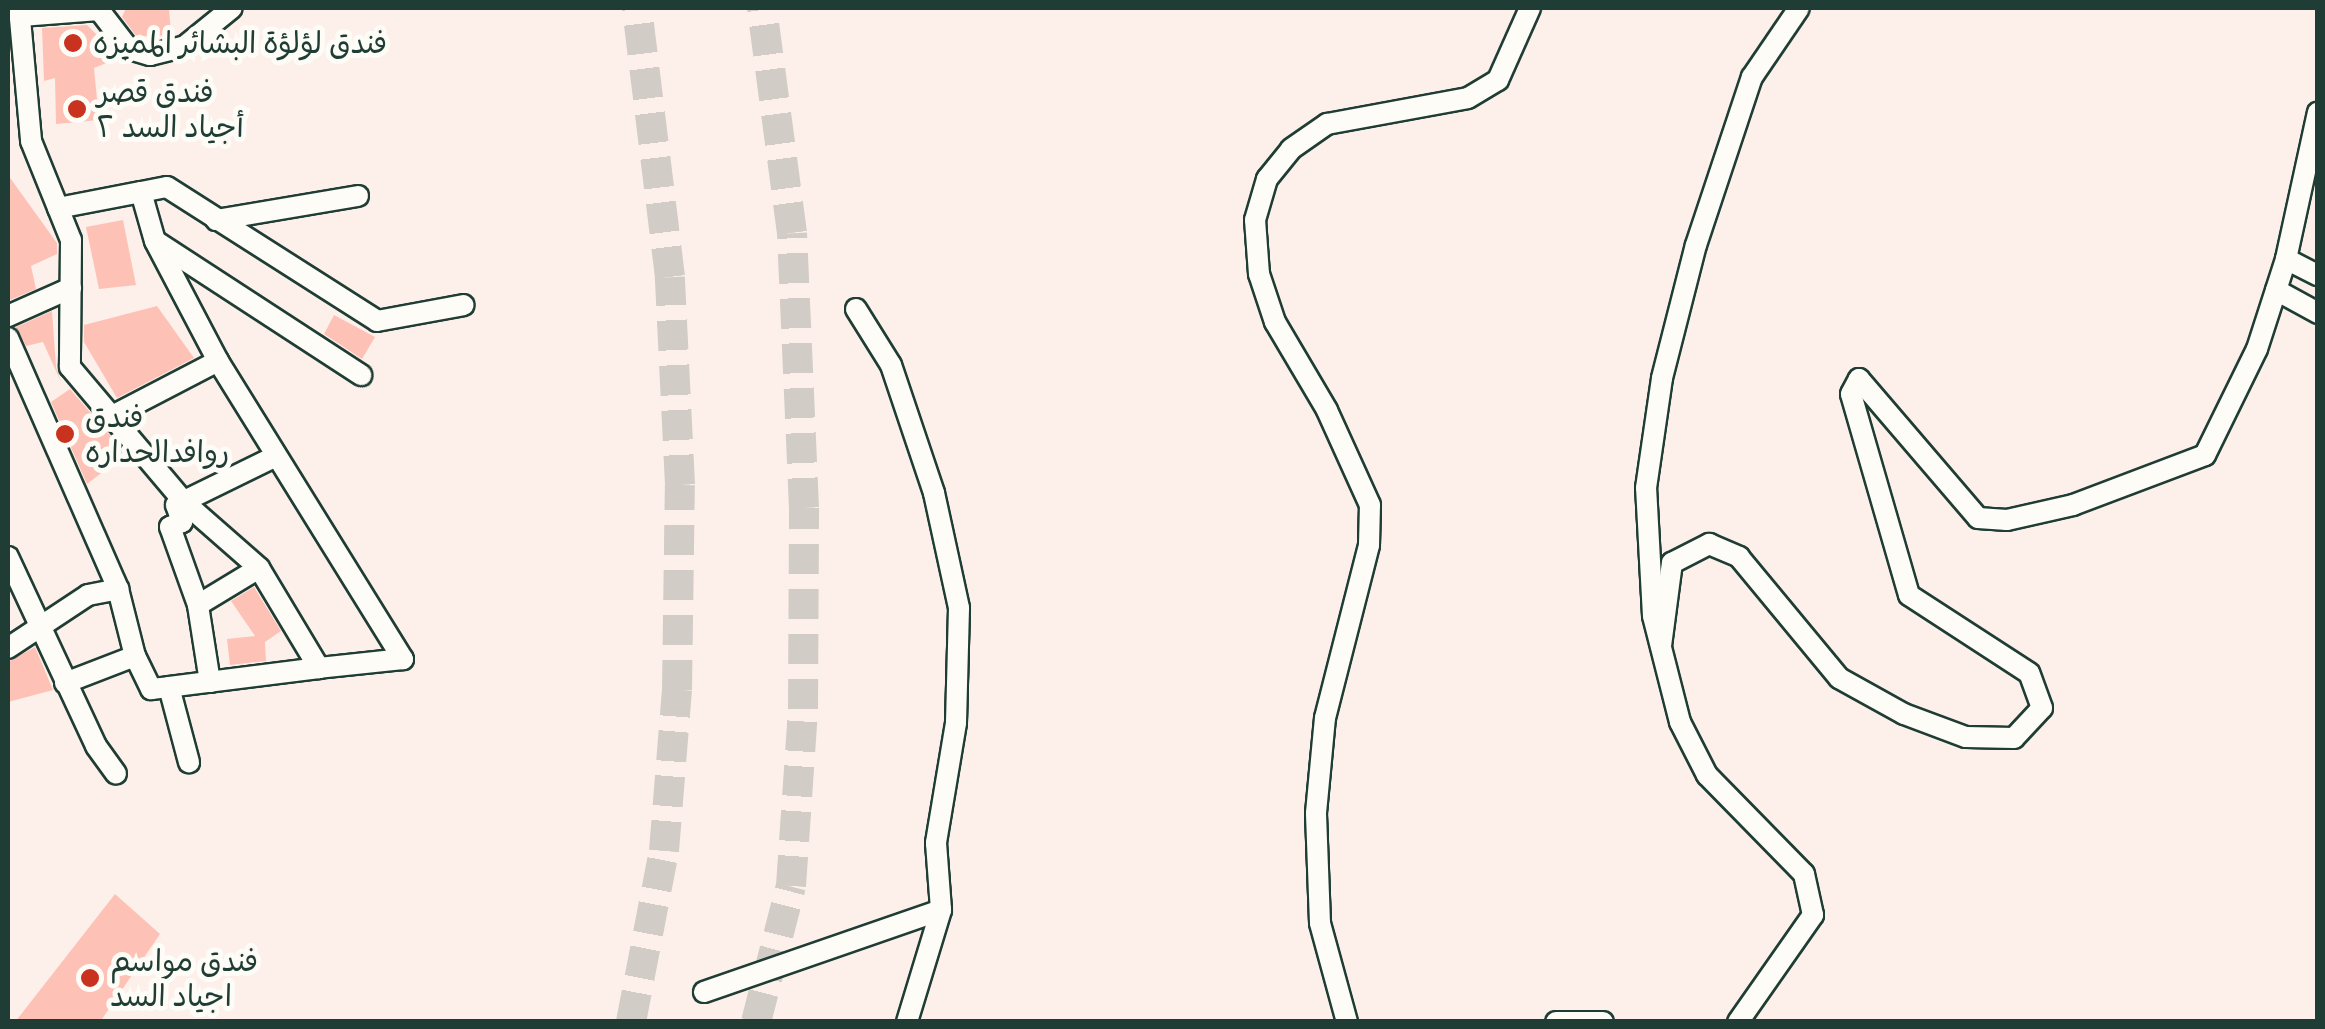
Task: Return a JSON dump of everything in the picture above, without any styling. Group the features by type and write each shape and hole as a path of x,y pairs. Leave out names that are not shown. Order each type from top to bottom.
{"street":[{"path":"232,8 185,46 150,55 129,49 99,10 20,12 31,140 71,240 70,367 116,414 184,502 259,568 319,668"},
{"path":"1347,1022 1320,923 1316,813 1325,718 1369,544 1370,505 1327,410 1275,322 1259,274 1255,220 1267,178 1290,148 1327,124 1468,98 1498,80 1530,8"},
{"path":"1738,1022 1813,915 1804,874 1707,775 1680,722 1661,646 1646,488 1662,378 1696,245 1752,77 1799,8"},
{"path":"1661,646 1672,563 1709,544 1739,558 1839,678 1904,714 1966,737 2014,738 2042,708 2029,673 1908,595 1851,394 1859,379 1978,518 2008,520 2073,505 2205,454 2258,348 2286,260 2318,112"},
{"path":"58,208 167,187 377,321 464,305"},
{"path":"8,338 118,590 135,656 151,690 403,659 274,457 218,361 155,241 141,192"},
{"path":"216,220 358,196"},
{"path":"155,241 229,284 361,375"},
{"path":"2286,260 2318,274"},
{"path":"8,316 71,288"},
{"path":"2276,290 2318,313"},
{"path":"856,309 891,365 934,493 958,608 956,723 936,844 941,910 907,1022"},
{"path":"116,414 218,361"},
{"path":"210,682 198,605 170,527 182,522 176,505 274,457"},
{"path":"8,557 65,684 116,774"},
{"path":"198,605 259,568"},
{"path":"8,648 43,630 88,595 118,590"},
{"path":"65,684 135,656"},
{"path":"169,687 189,762"},
{"path":"704,992 941,910"},
{"path":"1556,1022 1603,1022"}],"building":[{"path":"126,8 169,8 171,35 137,37 122,17"},
{"path":"87,25 112,50 109,62 94,68 99,120 56,124 55,78 44,81 42,28"},
{"path":"8,175 57,243 57,254 31,266 36,289 10,300"},
{"path":"123,220 136,285 99,289 86,227"},
{"path":"157,306 194,358 117,398 84,342 84,325"},
{"path":"52,311 56,367 61,382 43,342 26,346 16,327"},
{"path":"334,315 375,337 362,359 324,334"},
{"path":"70,389 126,454 87,484 51,402"},
{"path":"254,587 281,631 265,642 266,661 230,665 227,639 255,636 231,601"},
{"path":"35,647 53,690 8,702 8,662"},
{"name":"فندق مواسم اجياد السد","path":"115,894 160,934 100,1022 15,1022"}],"tunnel":[{"path":"631,1022 664,851 677,690 680,485 670,277 637,8"},
{"path":"756,1022 791,886 803,709 804,508 792,233 762,8"}],"place":[{"name":"فندق لؤلؤة البشائر المميزه","path":"73,43"},
{"name":"فندق قصر أجياد السد ٢","path":"77,109"},
{"name":"فندق روافدالحدارہ","path":"65,434"},
{"name":"فندق مواسم اجياد السد","path":"90,978"}]}
